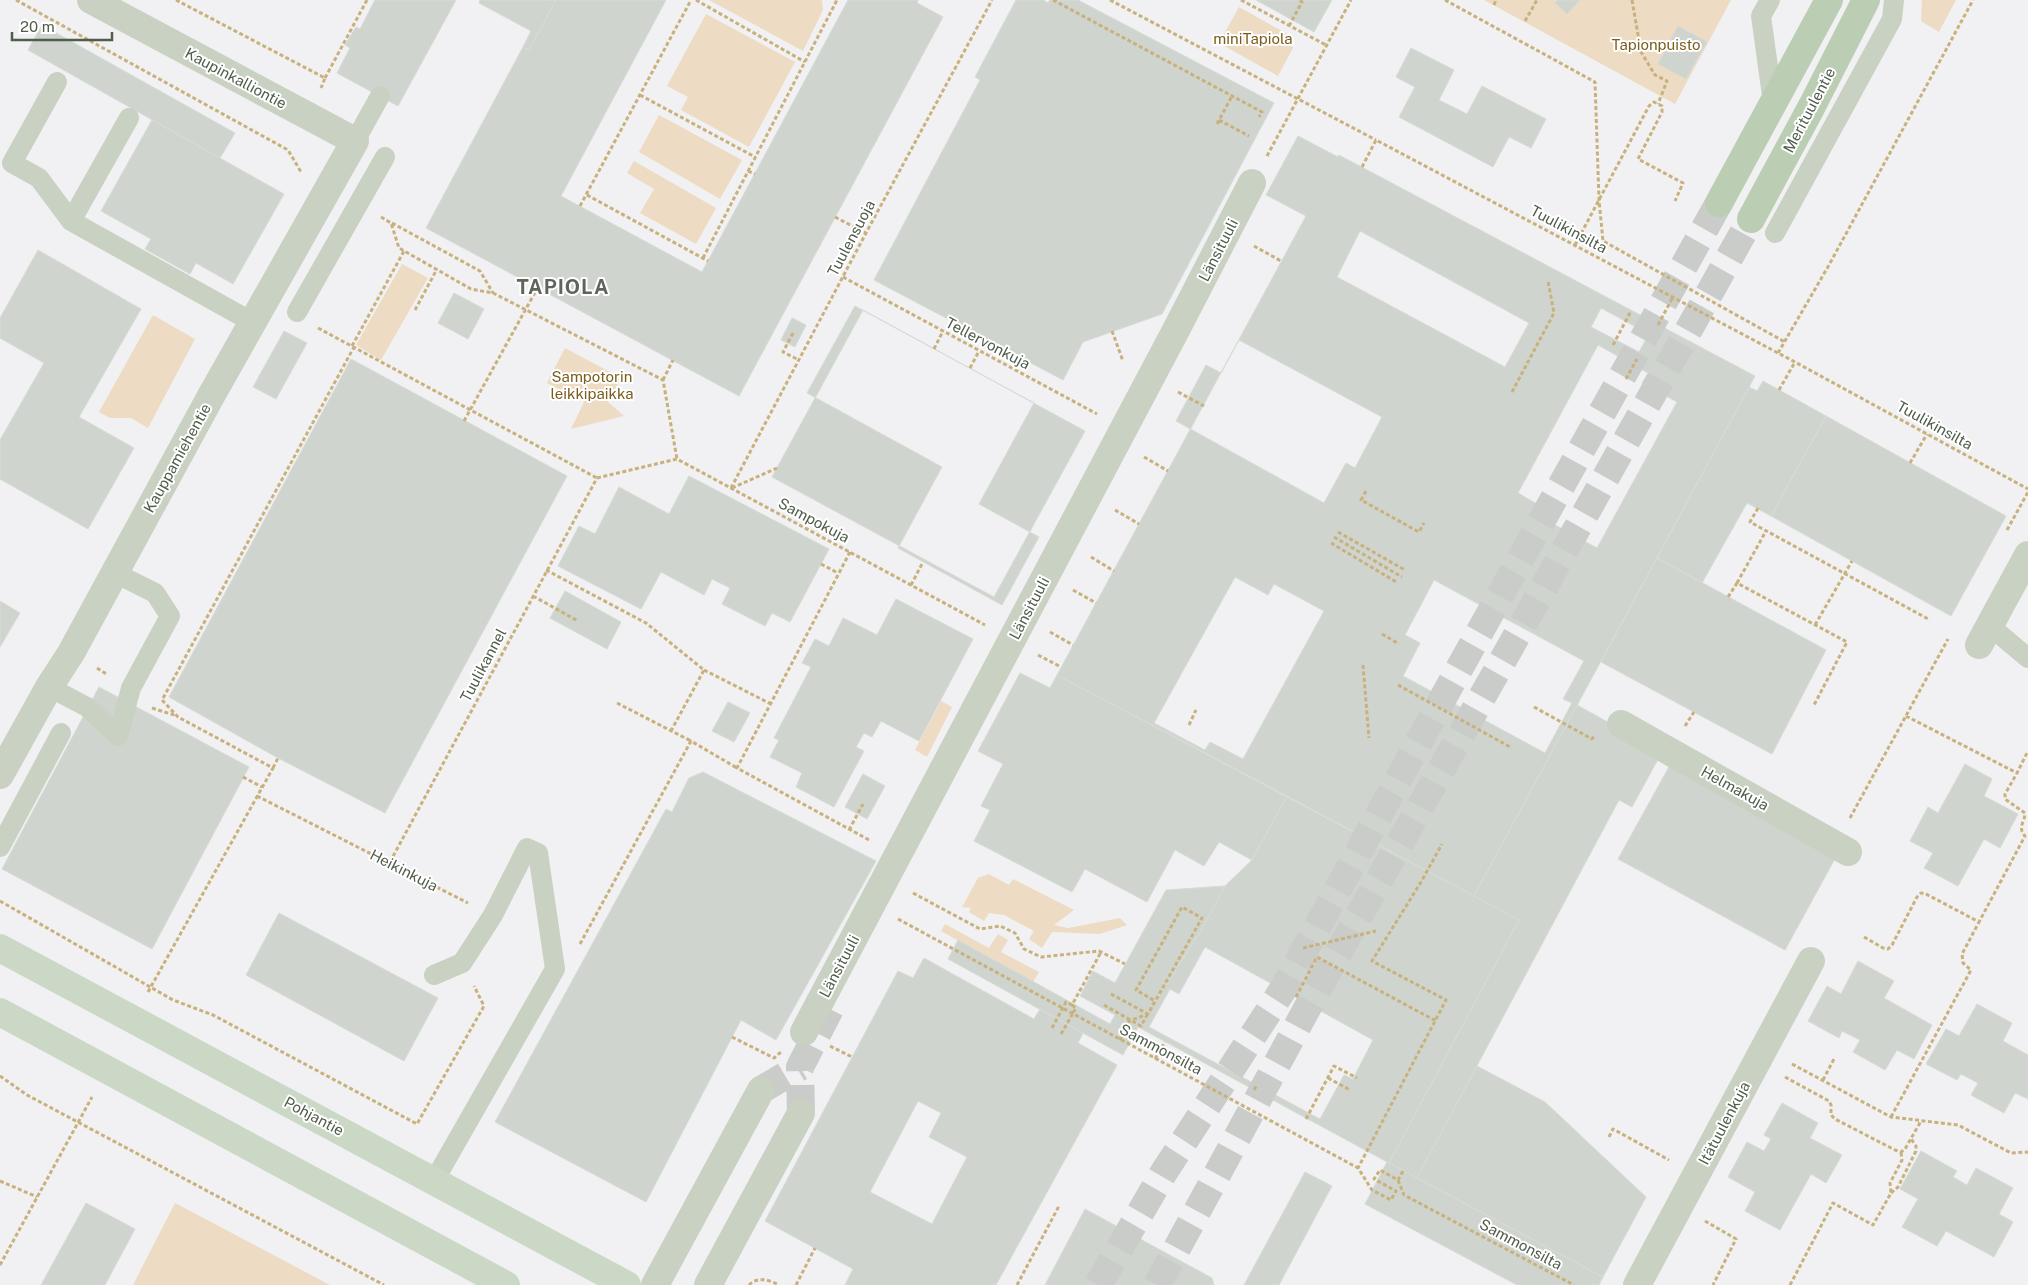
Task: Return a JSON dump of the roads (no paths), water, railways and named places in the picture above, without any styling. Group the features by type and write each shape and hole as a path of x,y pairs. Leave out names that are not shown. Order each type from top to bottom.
{"main road":[{"path":"1719,203 1828,0"},
{"name":"Merituulentie","path":"1751,219 1866,0"},
{"name":"Pohjantie","path":"0,948 627,1285"},
{"path":"0,1012 506,1285"}],"street":[{"name":"Kaupinkalliontie","path":"91,0 355,141"},
{"name":"Kauppamiehentie","path":"0,775 49,687 71,653 252,322 355,141"},
{"name":"Länsituuli","path":"804,1032 1252,183"},
{"path":"1984,636 2028,555"},
{"name":"Helmakuja","path":"1621,724 1842,848"},
{"name":"Itätuulenkuja","path":"1637,1285 1811,962"},
{"path":"655,1285 761,1090"},
{"path":"708,1285 801,1112"}],"lane":[{"path":"1770,0 1761,16 1773,103"},
{"path":"1775,233 1892,19 1894,0"},
{"path":"57,82 12,163 39,178 71,221 252,322"},
{"path":"355,141 380,96"},
{"path":"71,221 129,118"},
{"path":"297,312 385,157"},
{"path":"49,687 87,707 118,736 131,688 170,616 155,593 115,572"},
{"path":"1984,636 2028,658"},
{"path":"0,847 61,734"},
{"path":"434,975 462,963 493,915 527,848 538,854 555,969 434,1181"}],"tunnel":[{"path":"1098,1285 1164,1172 1282,991 1719,203"},
{"path":"1157,1285 1310,1003 1751,219"},
{"path":"801,1113 800,1067 830,1009"},
{"path":"761,1090 800,1067"}],"district":[{"name":"TAPIOLA","path":"563,287"}],"park label":[{"name":"miniTapiola","path":"1253,38"},
{"name":"Tapionpuisto","path":"1656,44"},
{"name":"Sampotorin leikkipaikka","path":"592,384"}]}
